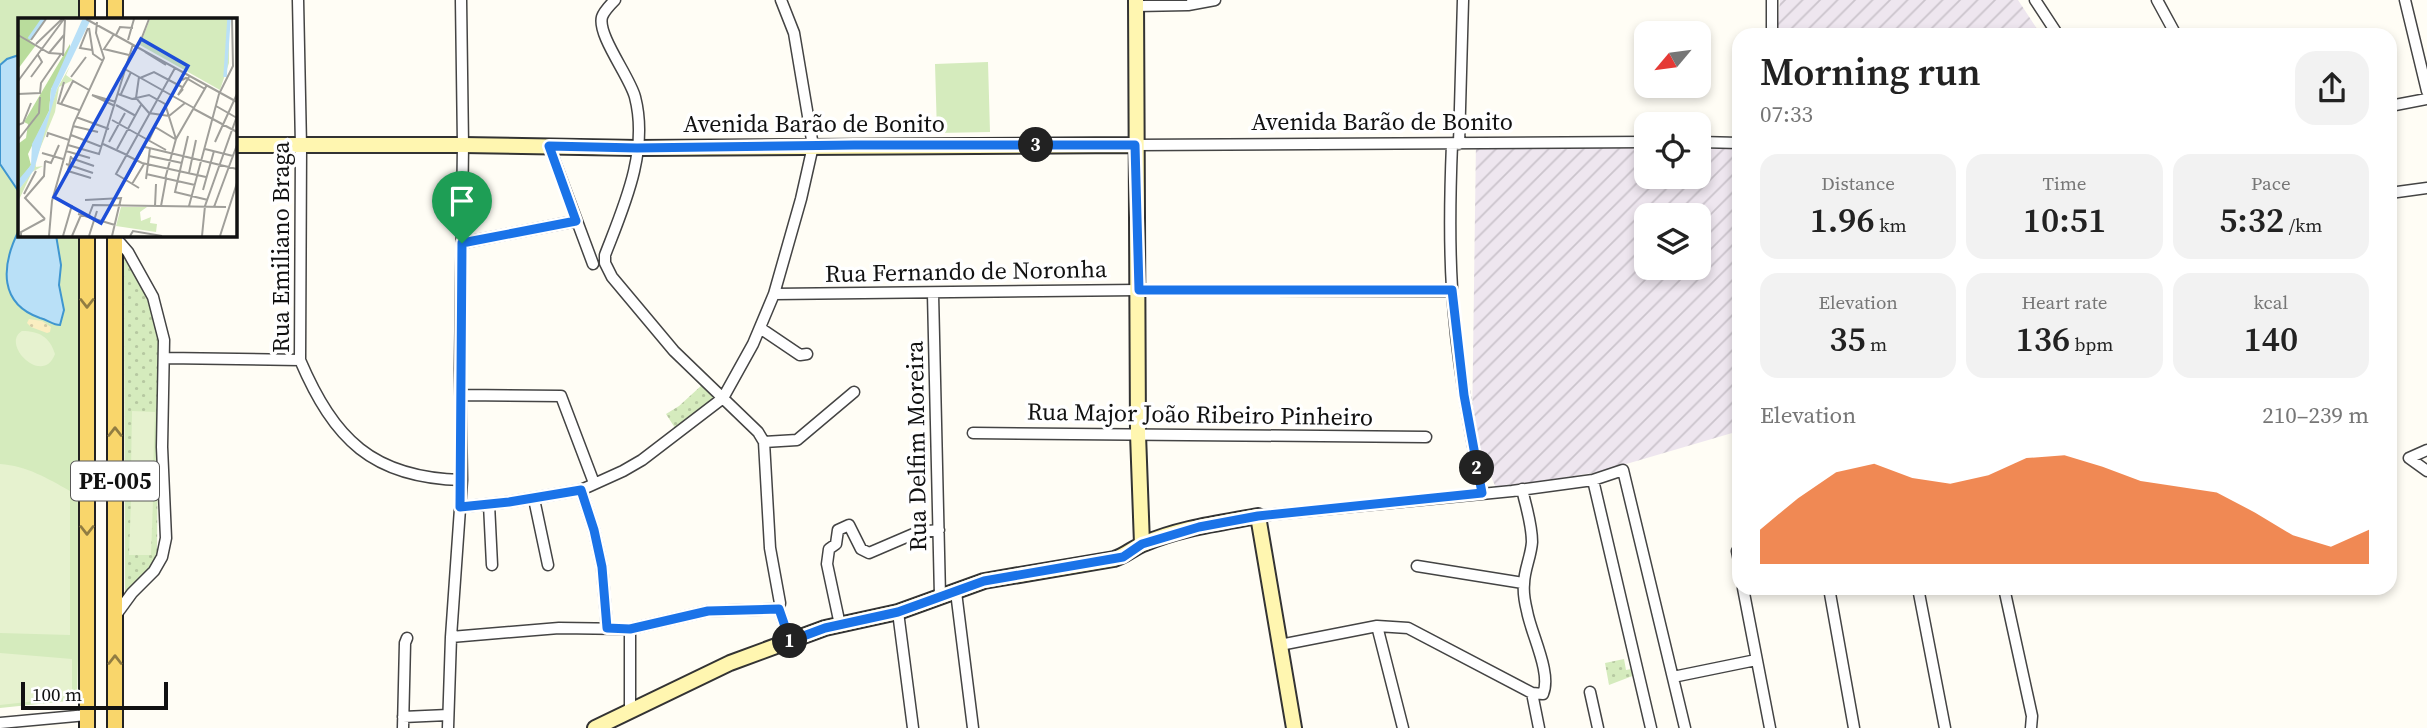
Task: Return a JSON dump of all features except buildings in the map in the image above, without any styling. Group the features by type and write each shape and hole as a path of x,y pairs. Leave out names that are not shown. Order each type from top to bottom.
{"main road":[{"path":"87,0 87,18"},
{"path":"116,0 116,18"},
{"name":"PE-005","path":"87,236 87,721"},
{"name":"PE-005","path":"115,236 115,728"}],"street":[{"name":"Rua Emiliano Braga","path":"298,0 301,146 300,359 328,416 348,440 373,458 400,472 418,477 462,480"},
{"path":"448,728 451,637 462,480 461,0"},
{"path":"615,0 602,16 601,23 635,95 638,113 637,148 634,175 604,258 606,267 674,351 758,432 764,442 770,548 779,609 790,641"},
{"path":"460,507 534,499 581,490 642,460 723,398 760,328 774,294 813,146 794,33 781,0"},
{"path":"1142,544 1138,434 1136,3 1188,5 1215,0"},
{"path":"1463,0 1450,226 1452,290 1464,395 1482,493"},
{"path":"1772,0 1772,28"},
{"path":"2035,0 2053,28"},
{"path":"2157,0 2172,28"},
{"path":"2405,0 2427,91"},
{"path":"2397,105 2427,99"},
{"name":"Avenida Barão de Bonito","path":"236,145 637,148 1634,142"},
{"path":"1711,142 1732,143"},
{"path":"549,146 593,264"},
{"path":"2397,192 2427,188"},
{"path":"462,243 576,221"},
{"path":"115,236 128,251 153,297 164,340 162,447 166,538 162,557 154,571 115,615"},
{"name":"Rua Fernando de Noronha","path":"774,294 1452,290"},
{"name":"Rua Delfim Moreira","path":"933,294 940,596"},
{"path":"760,328 800,355 807,354"},
{"path":"165,358 300,359"},
{"path":"764,442 797,440 854,392"},
{"path":"461,395 561,396 594,483"},
{"name":"Rua Major João Ribeiro Pinheiro","path":"973,433 1426,437"},
{"path":"2427,450 2409,458 2427,471"},
{"path":"595,728 730,663 790,641 839,625 898,612 984,581 1123,557 1142,544 1199,527 1258,516 1593,480 1623,470 1685,728"},
{"path":"1593,480 1651,728"},
{"path":"581,490 602,567 607,628"},
{"path":"1280,645 1377,626 1408,628 1532,694 1543,694 1545,683 1527,611 1523,583 1532,541 1531,524 1517,490"},
{"path":"534,499 548,565"},
{"path":"489,504 492,565"},
{"path":"1258,516 1294,728"},
{"path":"839,625 826,560 829,549 836,544 838,530 849,525 861,549 869,552 918,533 939,530"},
{"path":"1417,566 1523,583"},
{"path":"956,592 973,728"},
{"path":"1744,595 1770,728"},
{"path":"1830,595 1854,728"},
{"path":"1919,595 1945,728"},
{"path":"2006,595 2032,716 2031,728"},
{"path":"451,637 559,628 630,629 708,611 779,609"},
{"path":"898,612 913,728"},
{"path":"1377,626 1403,728"},
{"path":"630,629 630,710"},
{"path":"407,638 403,723 448,715"},
{"path":"1673,677 1756,660"},
{"path":"1590,692 1598,728"},
{"path":"1532,694 1539,728"},
{"path":"0,723 87,721"}],"shaded area":[{"path":"1780,0 2018,0 2036,28 1778,28"},
{"path":"1732,139 1732,433 1599,472 1496,488 1472,432 1476,141 1634,140 1634,189 1711,189 1711,140"}],"green space":[{"path":"0,0 78,0 78,18 18,18 18,236 80,236 82,488 77,700 0,708"},
{"path":"988,62 990,132 937,133 935,64"},
{"path":"124,257 146,298 159,342 157,552 151,568 125,595"},
{"path":"22,331 34,332 47,339 55,354 49,363 42,366 33,365 20,353 16,345 17,337"},
{"path":"702,385 716,397 677,431 666,414"},
{"path":"132,411 155,412 153,473 131,472"},
{"path":"0,464 28,470 70,491 70,635 0,633"},
{"path":"131,500 153,501 151,555 129,555"},
{"path":"0,653 72,659 72,697 0,705"},
{"path":"1624,659 1626,670 1636,668 1635,675 1609,685 1605,663"}],"sand":[{"path":"29,319 42,321 51,327 50,332 31,327 27,323"}],"water":[{"path":"18,55 18,191 0,164 0,65"},
{"path":"18,232 18,236 56,236 61,265 59,285 64,310 60,325 27,312 17,304 11,294 7,271"}],"route":[{"path":"1135,145 1139,290 1452,290 1459,363 1482,493 1258,516 1199,527 1142,544 1123,557 984,581 898,612 825,628 790,641 779,609 708,611 630,629 607,628 602,567 581,490 540,498 460,507 462,243 576,221 549,146 637,148 1135,145"}]}
